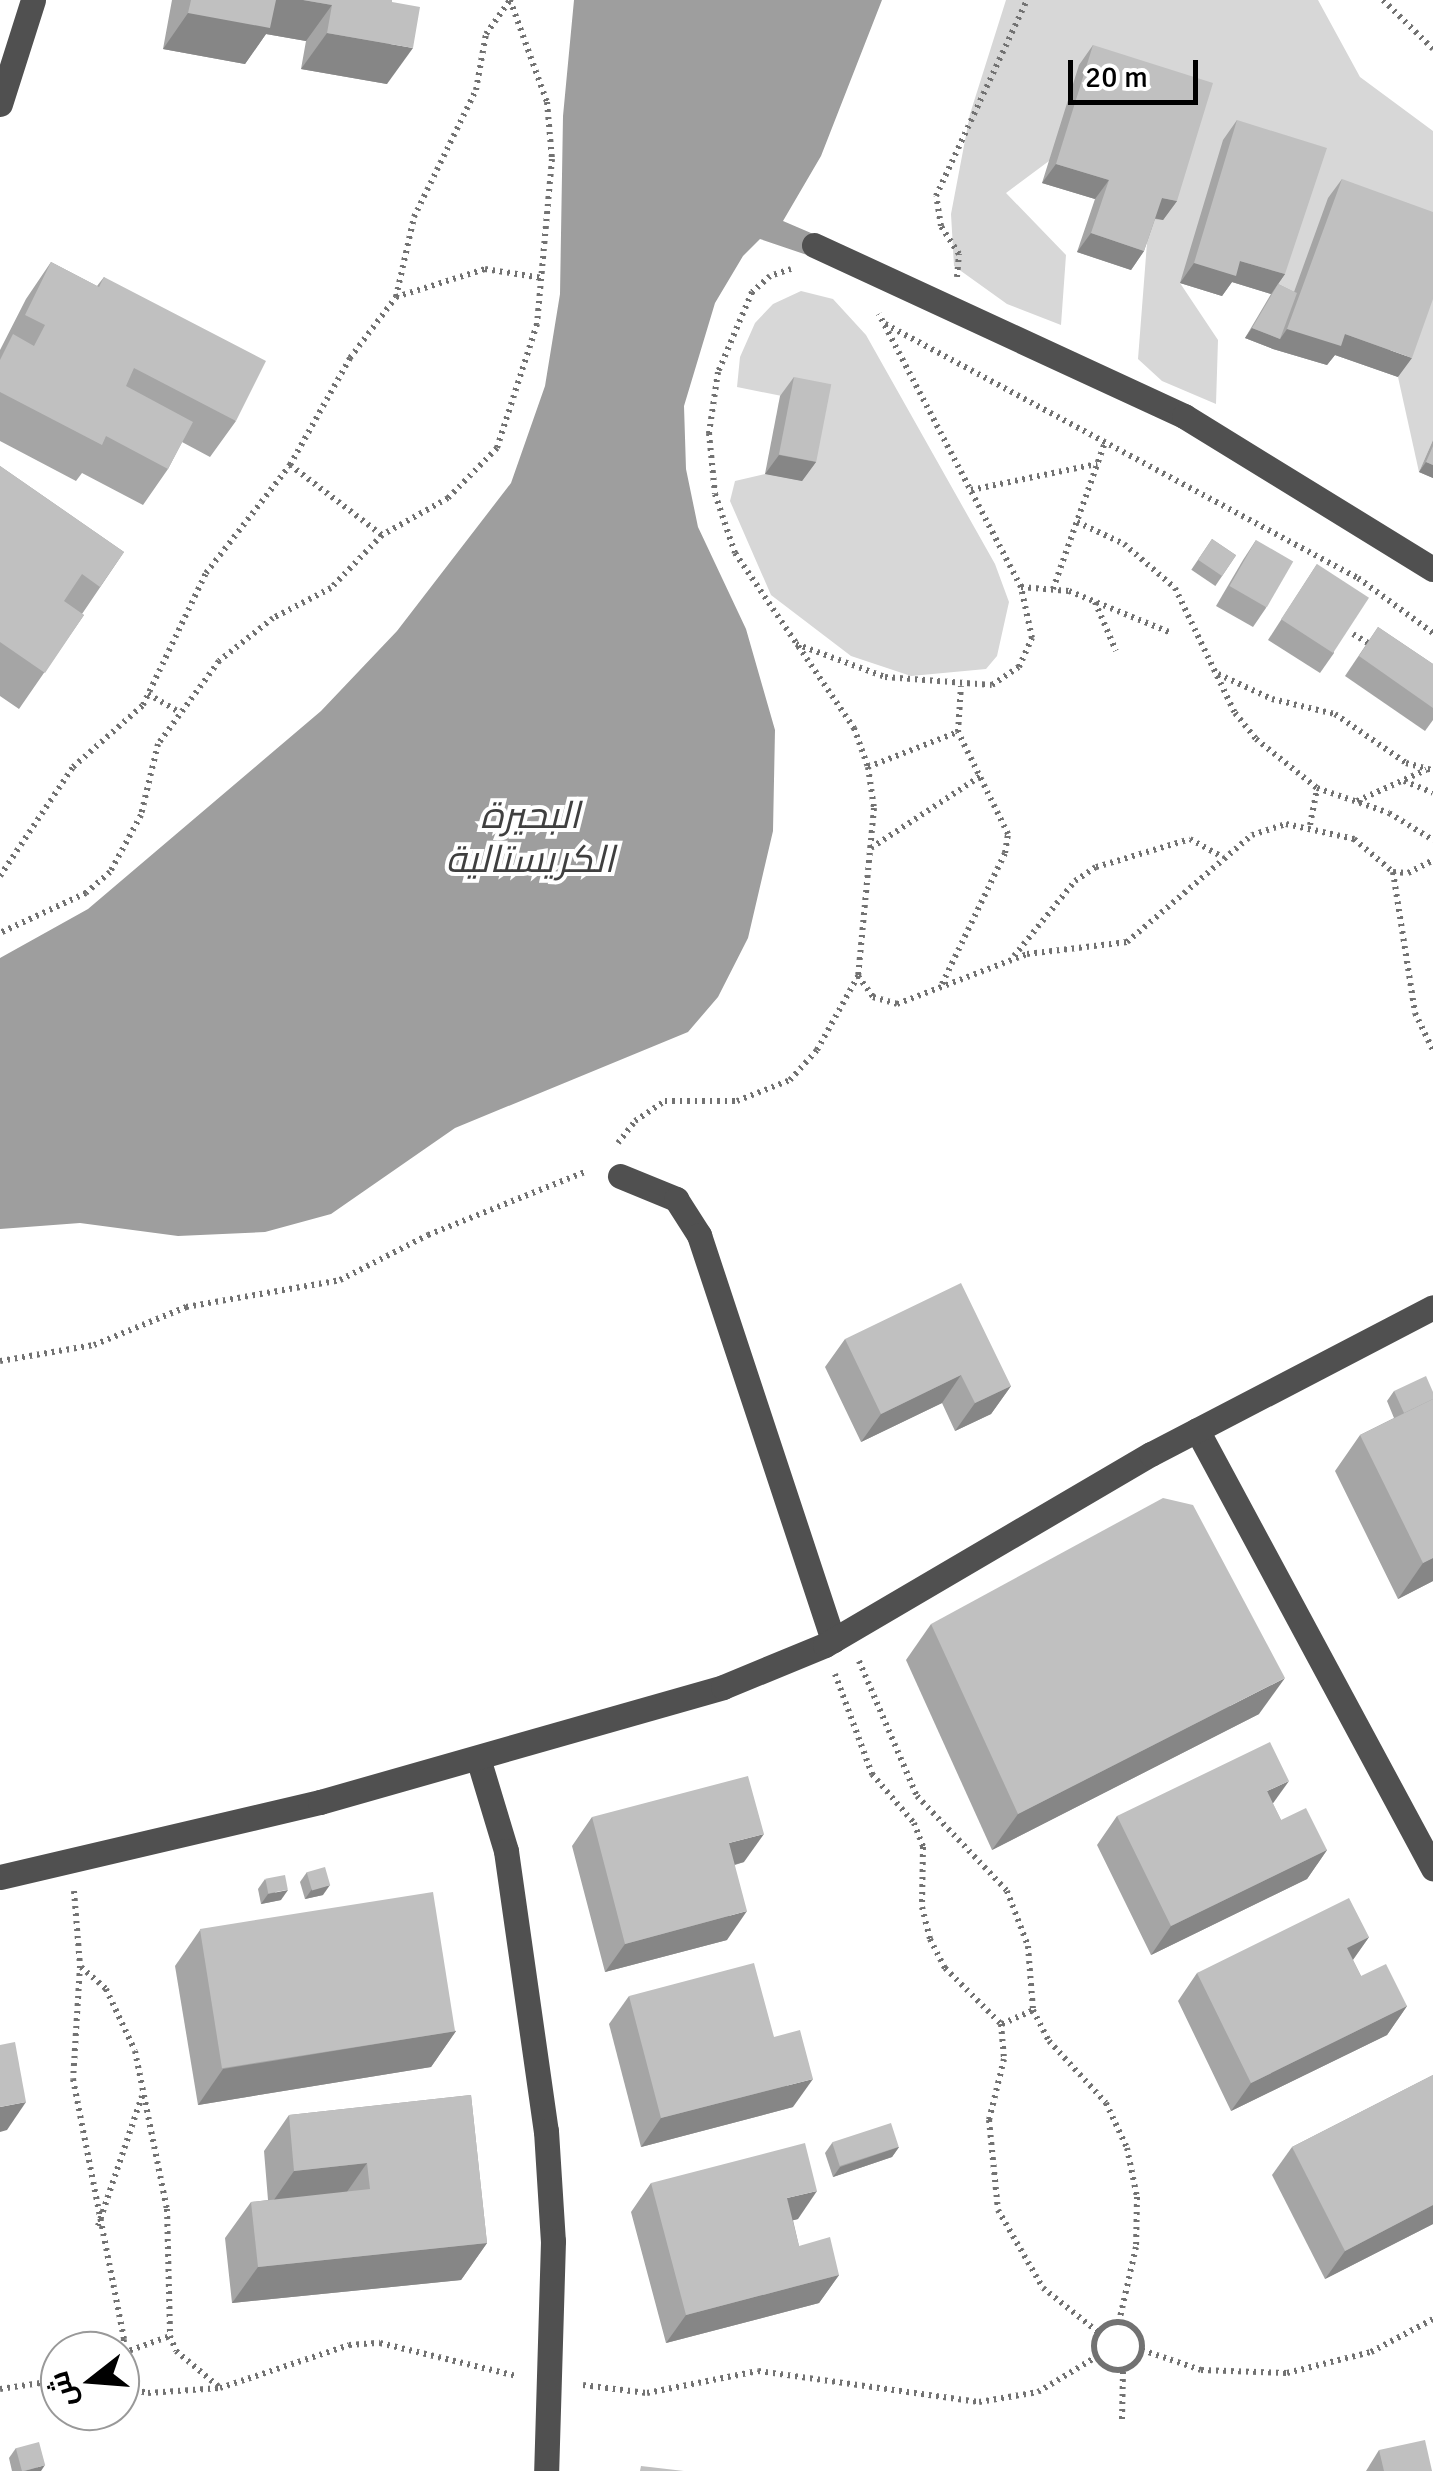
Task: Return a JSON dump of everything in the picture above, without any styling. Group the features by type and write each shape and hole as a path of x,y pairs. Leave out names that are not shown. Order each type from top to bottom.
{"street":[{"path":"0,104 33,0"},
{"path":"814,245 1184,416 1433,569"},
{"path":"609,1165 676,1199 699,1235 835,1639"},
{"path":"0,1877 478,1758 723,1687 835,1639 1197,1430 1433,1307"},
{"path":"1197,1430 1433,1868"},
{"path":"478,1758 506,1851 546,2131 552,2380 546,2471"}],"path":[{"path":"0,876 73,766 136,714 206,573 290,464 350,358 396,298 414,217 476,90 486,34 510,0 552,130 542,278 526,370 497,448 448,498 382,534 331,588 244,638 177,711 158,744 128,845 110,872 86,894 0,933"},
{"path":"950,308 960,263 936,211 936,196 1027,0"},
{"path":"1383,0 1433,49"},
{"path":"795,643 885,677 961,686 992,685 1019,668 1032,638 1021,588 852,262"},
{"path":"396,298 485,269 542,278"},
{"path":"0,1360 94,1345 186,1307 340,1280 609,1165 635,1121 666,1101 738,1100 790,1080 817,1050 858,976 870,849 868,767 854,728 735,552 714,494 709,433 718,372 752,292 770,276 807,271"},
{"path":"884,323 1358,578 1433,633"},
{"path":"1054,589 1105,442"},
{"path":"290,464 382,534"},
{"path":"972,490 1097,464"},
{"path":"1077,522 1124,544 1174,588 1217,674 1256,739 1317,788 1357,801 1433,840"},
{"path":"1021,588 1054,589 1169,632"},
{"path":"1095,602 1116,651"},
{"path":"1353,634 1381,650"},
{"path":"1217,674 1272,699 1334,714 1430,770"},
{"path":"942,986 1005,853 1003,815 958,732 961,686"},
{"path":"148,694 177,711"},
{"path":"868,767 958,732"},
{"path":"1357,801 1430,770"},
{"path":"870,849 982,775"},
{"path":"1403,780 1433,793"},
{"path":"1310,825 1317,788"},
{"path":"858,976 873,997 897,1004 1012,959 1127,942 1252,834 1310,825 1354,838 1394,872 1408,873 1433,860"},
{"path":"1012,959 1075,881 1096,867 1190,839 1224,857"},
{"path":"1394,872 1415,1013 1433,1050"},
{"path":"835,1639 929,1814 1007,1891 1028,1946 1033,2010 1049,2041 1106,2102 1127,2148 1137,2197 1136,2247 1119,2322"},
{"path":"835,1639 872,1774 914,1822 923,1847 922,1906 930,1939 945,1968 1002,2024 1004,2058 989,2120 998,2210 1043,2288 1098,2332"},
{"path":"914,1822 929,1814"},
{"path":"70,1861 80,1966 70,2046 119,2331"},
{"path":"80,1966 106,1989 124,2018 143,2092 166,2210 170,2336 176,2351 220,2388"},
{"path":"1002,2024 1033,2010"},
{"path":"98,2227 143,2092"},
{"path":"1142,2350 1200,2370 1287,2373 1371,2352 1433,2319"},
{"path":"1098,2332 1119,2322"},
{"path":"1119,2322 1140,2337 1142,2350"},
{"path":"1096,2357 1098,2332"},
{"path":"140,2347 170,2336"},
{"path":"140,2391 220,2388 333,2350 380,2343 476,2369 647,2393 758,2371 979,2402 1038,2392 1096,2357"},
{"path":"1122,2419 1123,2370 1142,2350"},
{"path":"1096,2357 1123,2370"},
{"path":"0,2389 40,2383"}],"shaded area":[{"path":"1006,0 1318,0 1360,77 1433,131 1433,237 1290,303 1271,294 1313,168 1180,283 1218,340 1216,404 1162,381 1138,359 1149,217 1163,220 1049,161 1006,193 1066,255 1061,325 1007,304 954,266 951,214 970,114"},
{"path":"1433,281 1433,440 1419,472 1398,377"},
{"path":"801,291 833,299 866,335 995,564 1009,602 997,656 986,669 911,676 851,656 771,595 730,501 735,481 765,474 802,481 817,403 737,387 740,357 755,323 773,304"}],"water":[{"name":"البحيرة الكريستالية","path":"574,0 882,0 821,156 783,221 818,236 810,256 760,239 743,256 715,303 684,406 686,469 698,527 746,629 775,730 773,831 748,938 718,997 688,1032 455,1128 331,1214 265,1232 178,1236 80,1223 0,1229 0,958 88,909 321,711 397,631 511,483 545,386 560,294 563,116"}],"building":[{"path":"191,0 276,0 270,28 188,13"},
{"path":"303,0 392,0 420,7 413,48 327,33 332,5"},
{"path":"1093,45 1213,83 1177,201 1162,198 1144,251 1091,233 1109,180 1056,164"},
{"path":"1237,120 1327,148 1285,274 1240,261 1236,276 1194,263"},
{"path":"1342,179 1433,212 1433,299 1412,358 1345,334 1341,346 1287,329"},
{"path":"51,262 99,287 104,277 266,361 236,421 134,368 126,386 193,422 168,469 106,436 102,445 0,392 0,360 13,334 34,346 45,325 25,315"},
{"path":"1278,284 1297,293 1280,339 1252,328"},
{"path":"794,377 831,384 816,462 779,455"},
{"path":"1433,446 1433,465 1426,462"},
{"path":"0,466 124,552 100,587 82,574 64,601 84,615 45,673 0,642"},
{"path":"1212,539 1236,555 1222,576 1198,560"},
{"path":"1256,540 1293,561 1267,607 1230,586"},
{"path":"1317,564 1369,598 1333,653 1281,619"},
{"path":"1378,627 1433,664 1433,708 1359,656"},
{"path":"961,1283 1011,1386 975,1403 961,1375 881,1414 845,1339"},
{"path":"1426,1376 1433,1399 1404,1413 1394,1391"},
{"path":"1433,1399 1433,1558 1423,1563 1360,1435"},
{"path":"1163,1498 1193,1505 1285,1678 1018,1814 931,1624"},
{"path":"1270,1742 1289,1781 1267,1791 1281,1820 1306,1808 1327,1850 1171,1926 1117,1816"},
{"path":"748,1776 764,1834 729,1843 747,1911 625,1944 592,1817"},
{"path":"325,1867 330,1885 312,1891 307,1872"},
{"path":"285,1875 288,1890 268,1894 265,1879"},
{"path":"433,1892 455,2031 222,2068 200,1929"},
{"path":"1349,1898 1369,1937 1347,1948 1361,1976 1386,1964 1407,2006 1251,2083 1197,1973"},
{"path":"754,1963 774,2037 800,2030 813,2079 661,2118 629,1996"},
{"path":"15,2042 26,2102 0,2107 0,2045"},
{"path":"1433,2075 1433,2205 1345,2251 1292,2147"},
{"path":"471,2095 487,2243 258,2267 251,2202 370,2189 367,2163 294,2171 289,2115"},
{"path":"891,2123 899,2147 840,2166 832,2142"},
{"path":"805,2143 817,2191 787,2198 799,2246 830,2237 839,2275 686,2315 651,2183"},
{"path":"1425,2440 1432,2471 1384,2471 1379,2450"},
{"path":"39,2442 45,2465 22,2471 16,2448"},
{"path":"641,2466 684,2471 640,2471"}]}
